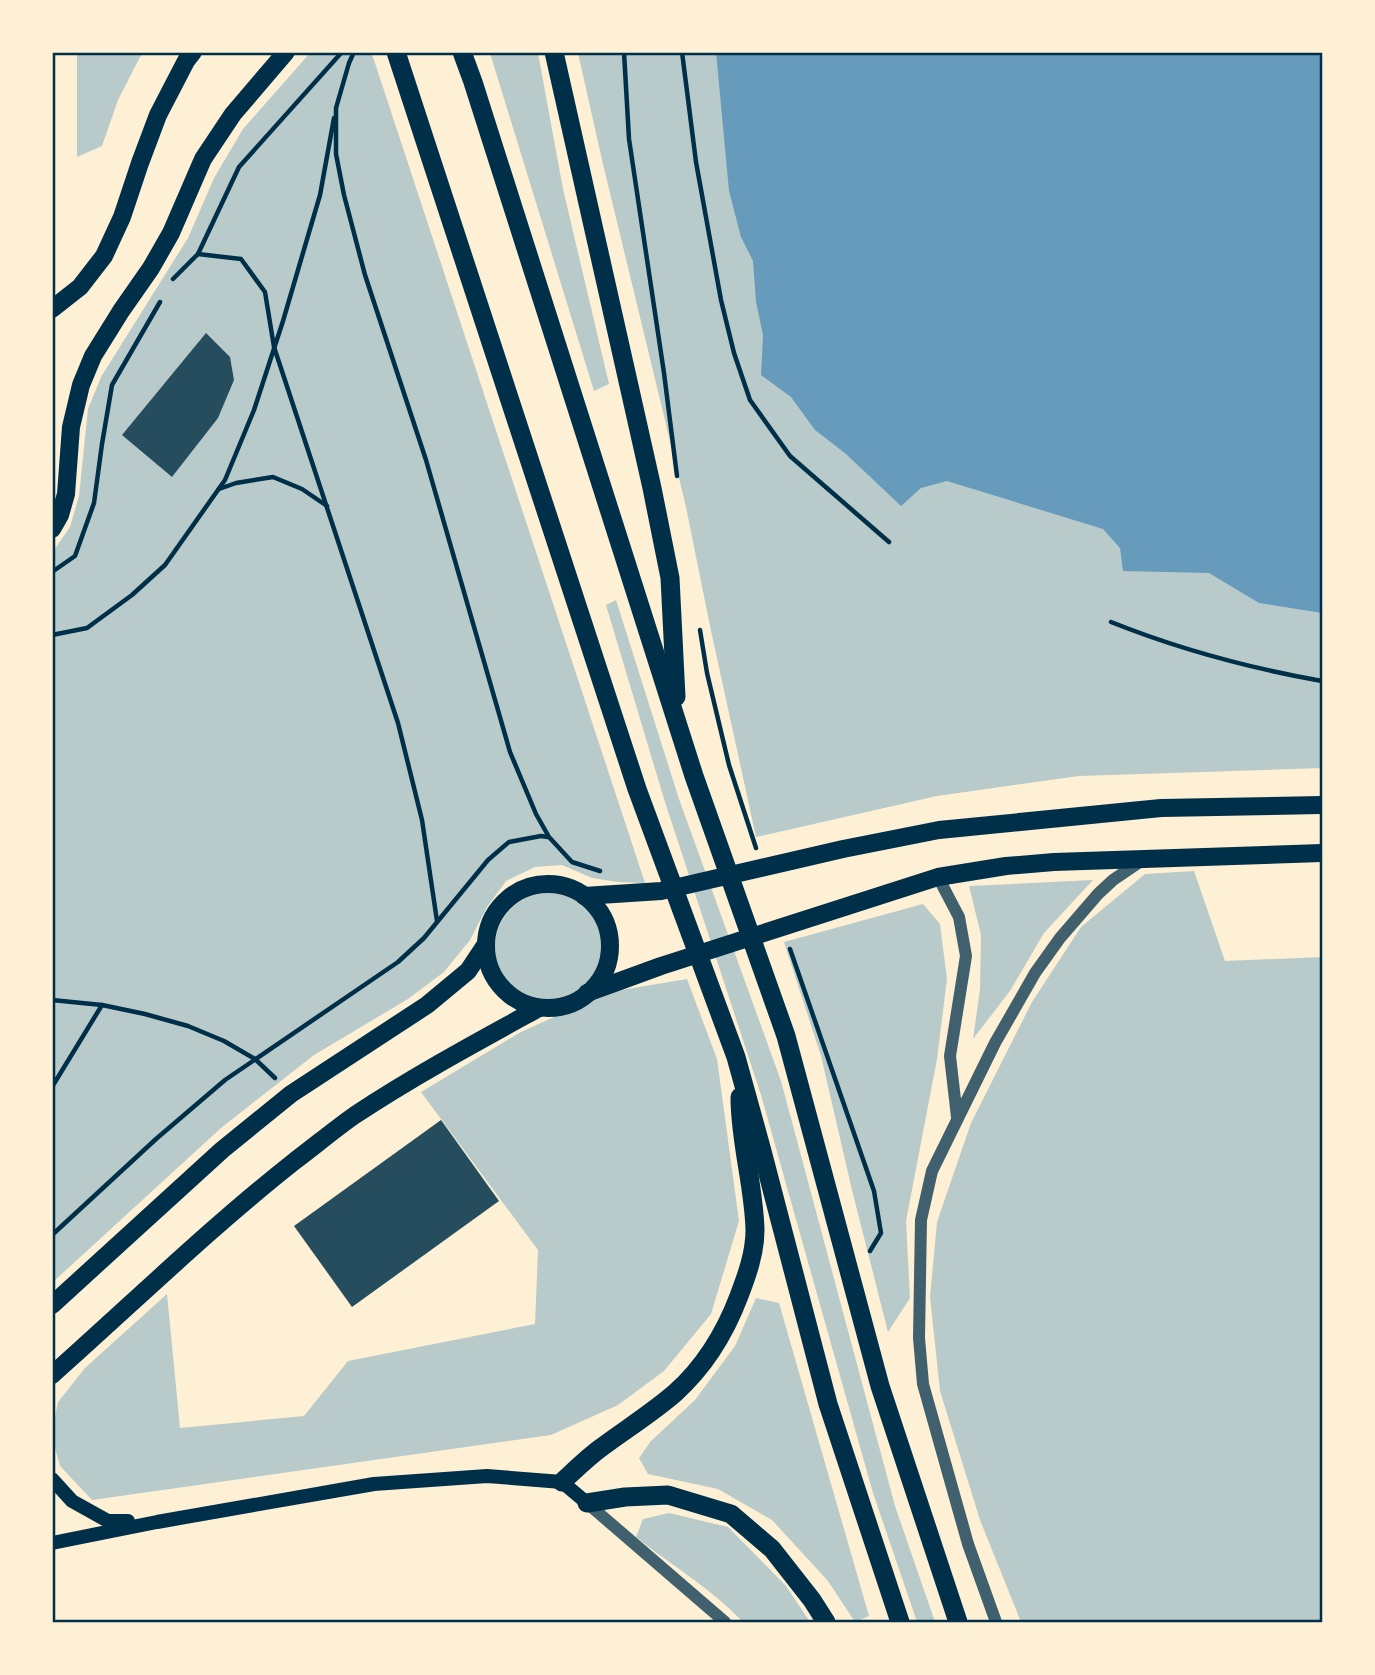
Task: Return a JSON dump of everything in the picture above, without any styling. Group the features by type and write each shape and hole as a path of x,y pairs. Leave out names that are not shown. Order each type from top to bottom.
{"highway":[{"path":"396,52 638,789 738,1064 828,1404 900,1622"},
{"path":"462,52 694,776 786,1036 880,1386 958,1622"},
{"path":"554,52 670,578 678,726"},
{"path":"562,1482 601,1447 676,1392 709,1355 731,1318 749,1271 755,1233 754,1204 740,1123 738,1064"},
{"path":"587,1503 625,1497 668,1495 732,1514 772,1549 826,1622"}],"main road":[{"path":"52,309 80,287 104,256 122,217 158,115 193,52"},
{"path":"52,529 60,515 66,494 71,427 81,385 93,356 172,233 203,159 233,114 286,52"},
{"path":"584,896 661,891 939,830 1161,808 1322,805"},
{"path":"587,993 661,966 938,877 1006,866 1054,862 1322,853"},
{"path":"549,884 567,887 584,896 599,911 608,930 609,951 605,971 593,989 576,1001 558,1007 539,1008 522,1003 506,993 495,979 488,962 486,944 489,925 499,908 512,895 530,887 549,884"},
{"path":"52,1305 222,1150 291,1094 427,1005 468,971 486,944"},
{"path":"52,1375 133,1304 202,1238 278,1174 354,1116 437,1065 539,1008"},
{"path":"52,1543 374,1484 487,1476 562,1482 587,1503"},
{"path":"52,1479 72,1501 108,1521 157,1522"}],"street":[{"path":"996,1622 968,1544 923,1384 919,1338 921,1220 932,1171 957,1117 1035,973 1060,938 1108,884 1144,859"},
{"path":"938,877 959,917 966,956 950,1056 957,1117"},
{"path":"587,1503 725,1622"}],"path":[{"path":"171,282 198,254 239,167 342,52"},
{"path":"52,635 87,628 132,595 165,565 225,480 254,410 320,195 336,108 354,52"},
{"path":"624,52 629,139 678,481"},
{"path":"682,52 696,162 721,300 734,353 750,400 790,456 889,542"},
{"path":"336,108 336,154 365,275 426,460 510,752 536,814 549,837 572,862 603,872"},
{"path":"198,254 241,259 265,292 274,347 398,723 422,820 437,921"},
{"path":"52,572 75,556 94,503 112,385 165,292"},
{"path":"219,489 236,483 273,477 302,489 327,507"},
{"path":"1111,622 1207,656 1322,681"},
{"path":"699,624 707,673 729,765 759,855"},
{"path":"52,1235 156,1139 225,1080 398,962 424,938 488,860 509,842 549,837"},
{"path":"789,946 874,1191 881,1233 870,1251 847,1262"},
{"path":"52,1000 102,1004 188,1026 224,1041 255,1059 291,1094"},
{"path":"52,1087 102,1004"}],"shaded area":[{"path":"77,53 144,53 118,100 102,146 77,157"},
{"path":"310,53 371,53 374,60 645,883 592,878 562,865 535,867 506,881 487,907 470,940 444,972 408,999 314,1055 221,1128 53,1282 52,553 70,527 79,496 88,409 101,377 188,238 214,178 243,129"},
{"path":"490,53 538,53 563,189 609,384 594,391"},
{"path":"578,53 1322,53 1322,768 1079,776 937,796 756,837 686,507"},
{"path":"616,600 679,799 781,1081 895,1506 935,1622 917,1622 873,1493 761,1095 664,799 606,605"},
{"path":"1194,871 1225,961 1322,957 1322,1622 1021,1622 980,1520 940,1391 930,1297 937,1222 971,1123 1032,1002 1081,927 1145,874"},
{"path":"1093,880 1044,933 1010,991 973,1039 980,989 981,935 969,886"},
{"path":"549,893 570,897 587,909 599,926 603,947 599,968 587,985 570,997 549,1001 528,997 511,985 499,968 495,947 499,926 511,909 528,897"},
{"path":"923,904 940,924 947,979 937,1059 906,1221 910,1298 888,1332 821,1056 784,942"},
{"path":"687,979 717,1059 739,1221 711,1314 664,1371 618,1405 551,1435 92,1500 60,1466 52,1437 58,1402 85,1368 167,1294 180,1428 304,1416 348,1361 535,1324 538,1250 421,1092 521,1032 574,1008 621,990"},
{"path":"756,1298 779,1303 869,1616 855,1622 828,1581 772,1520 718,1489 648,1474 639,1458 651,1441 695,1400 735,1346"},
{"path":"669,1513 728,1527 786,1586 810,1622 743,1622 705,1588 636,1537 643,1519"}],"water":[{"path":"716,52 1322,53 1322,613 1259,603 1209,573 1123,571 1120,548 1103,529 947,481 921,488 901,506 846,454 815,430 791,397 761,375 763,335 756,302 753,261 741,237 729,191"}],"building":[{"path":"206,333 230,357 234,380 218,418 172,477 122,435"},
{"path":"441,1120 499,1201 352,1307 294,1226"}]}
